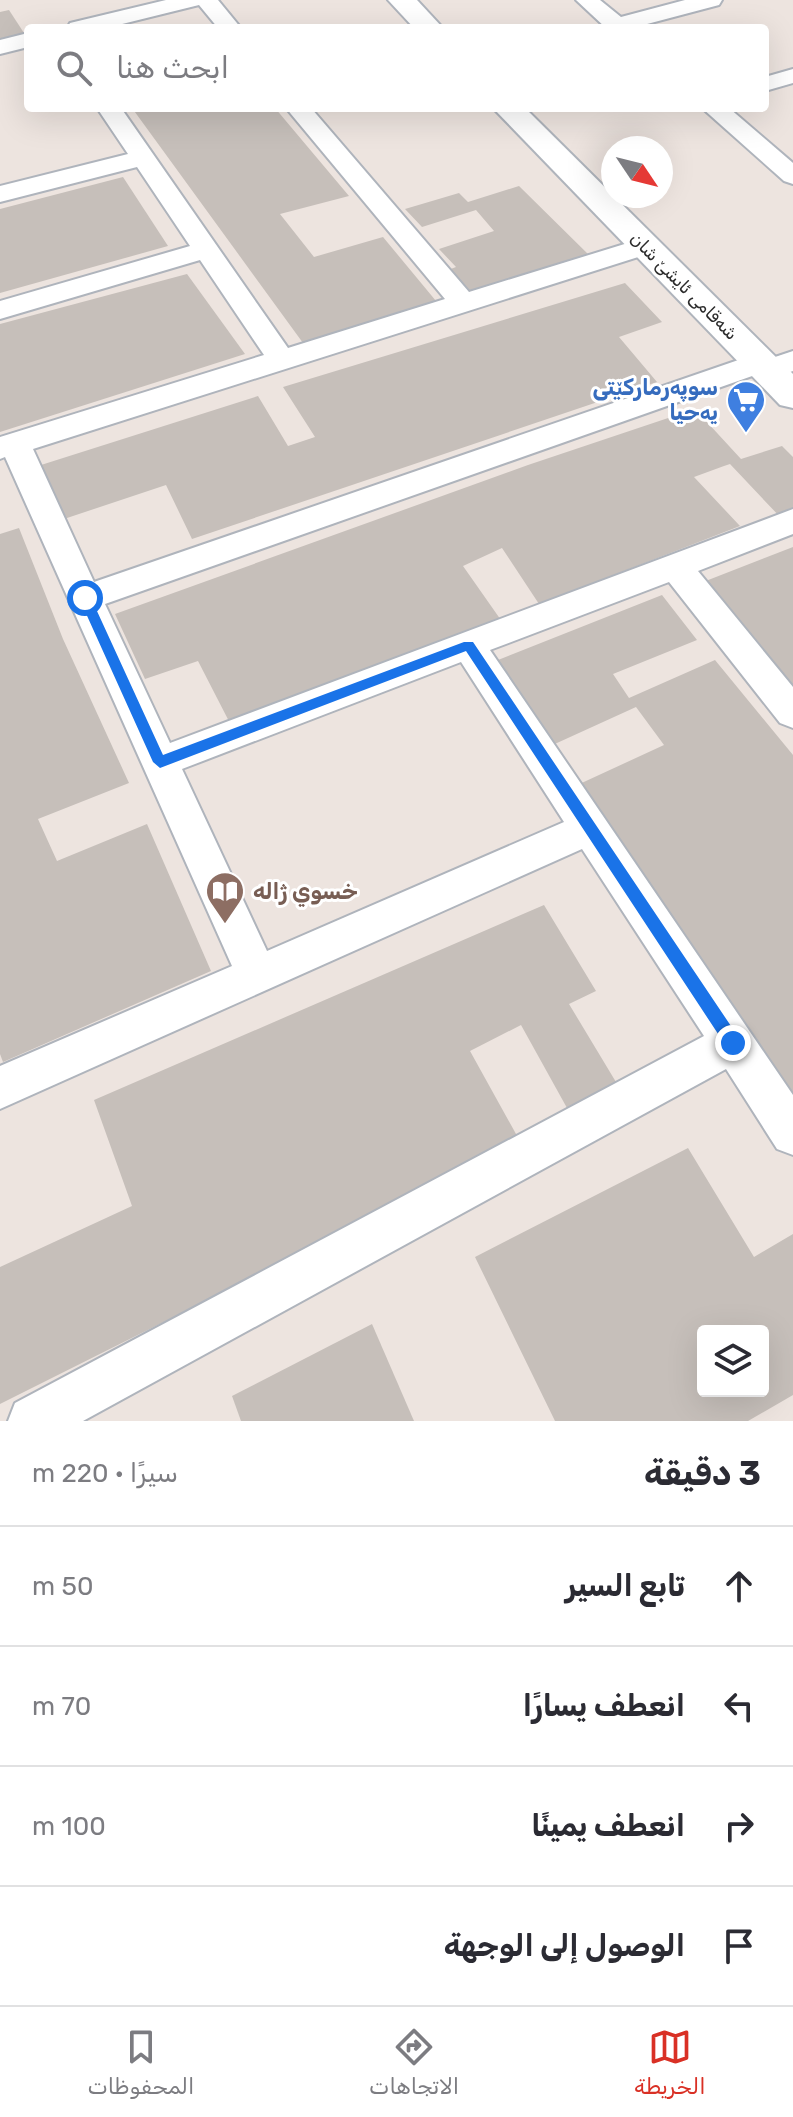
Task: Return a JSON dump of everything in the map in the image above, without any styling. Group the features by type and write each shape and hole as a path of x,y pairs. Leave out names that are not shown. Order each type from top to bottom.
{"street":[{"path":"95,24 194,0"},
{"path":"206,0 227,24"},
{"path":"402,0 425,24"},
{"path":"587,0 615,24"},
{"path":"628,24 711,0"},
{"path":"0,47 24,41"},
{"path":"769,83 793,76"},
{"path":"112,112 282,360"},
{"path":"301,112 463,303"},
{"name":"شەقامی ئایشێ شان","path":"512,112 644,246 773,364 793,396"},
{"path":"719,112 793,176"},
{"path":"0,194 143,158"},
{"path":"257,975 85,598 8,446 644,246"},
{"path":"0,310 206,250"},
{"path":"85,598 773,364"},
{"path":"160,762 793,521"},
{"path":"675,566 793,713"},
{"path":"468,645 793,1133"},
{"path":"0,1088 590,828"},
{"path":"33,1421 733,1043"}],"building":[{"path":"9,10 24,33 0,39 0,12"},
{"path":"135,112 278,112 349,196 280,214 314,257 383,237 436,301 303,343"},
{"path":"123,177 168,246 0,293 0,209"},
{"path":"519,186 590,256 470,295 448,270 456,267 439,249 494,231 476,210 422,227 405,209 459,193 468,202"},
{"path":"187,274 245,354 0,432 0,324"},
{"path":"625,283 662,322 619,337 657,382 192,539 166,485 64,519 41,465 258,396 288,446 315,437 283,387"},
{"path":"695,409 741,459 782,446 793,457 793,513 781,518 730,464 724,466 694,477 740,526 539,604 502,548 463,566 503,623 235,733 198,661 145,679 115,614 528,465"},
{"path":"19,528 63,639 129,783 38,819 57,861 147,824 211,971 3,1062 0,1054 0,534"},
{"path":"793,547 793,703 698,584"},
{"path":"662,595 697,640 613,674 629,698 715,660 793,755 793,1110 573,787 664,745 636,707 546,748 488,664"},
{"path":"544,905 596,991 569,1004 622,1092 572,1117 521,1025 470,1051 521,1143 0,1404 0,1267 132,1206 94,1100"},
{"path":"688,1148 754,1257 793,1234 793,1395 748,1421 555,1421 475,1257"},
{"path":"372,1324 414,1421 241,1421 232,1396"}],"place":[{"name":"سوپەرمارکێتی یەحیا","path":"746,434"},
{"name":"خسوي ژاله","path":"225,925"}],"route":[{"path":"85,598 160,762 468,645 733,1043"}]}
